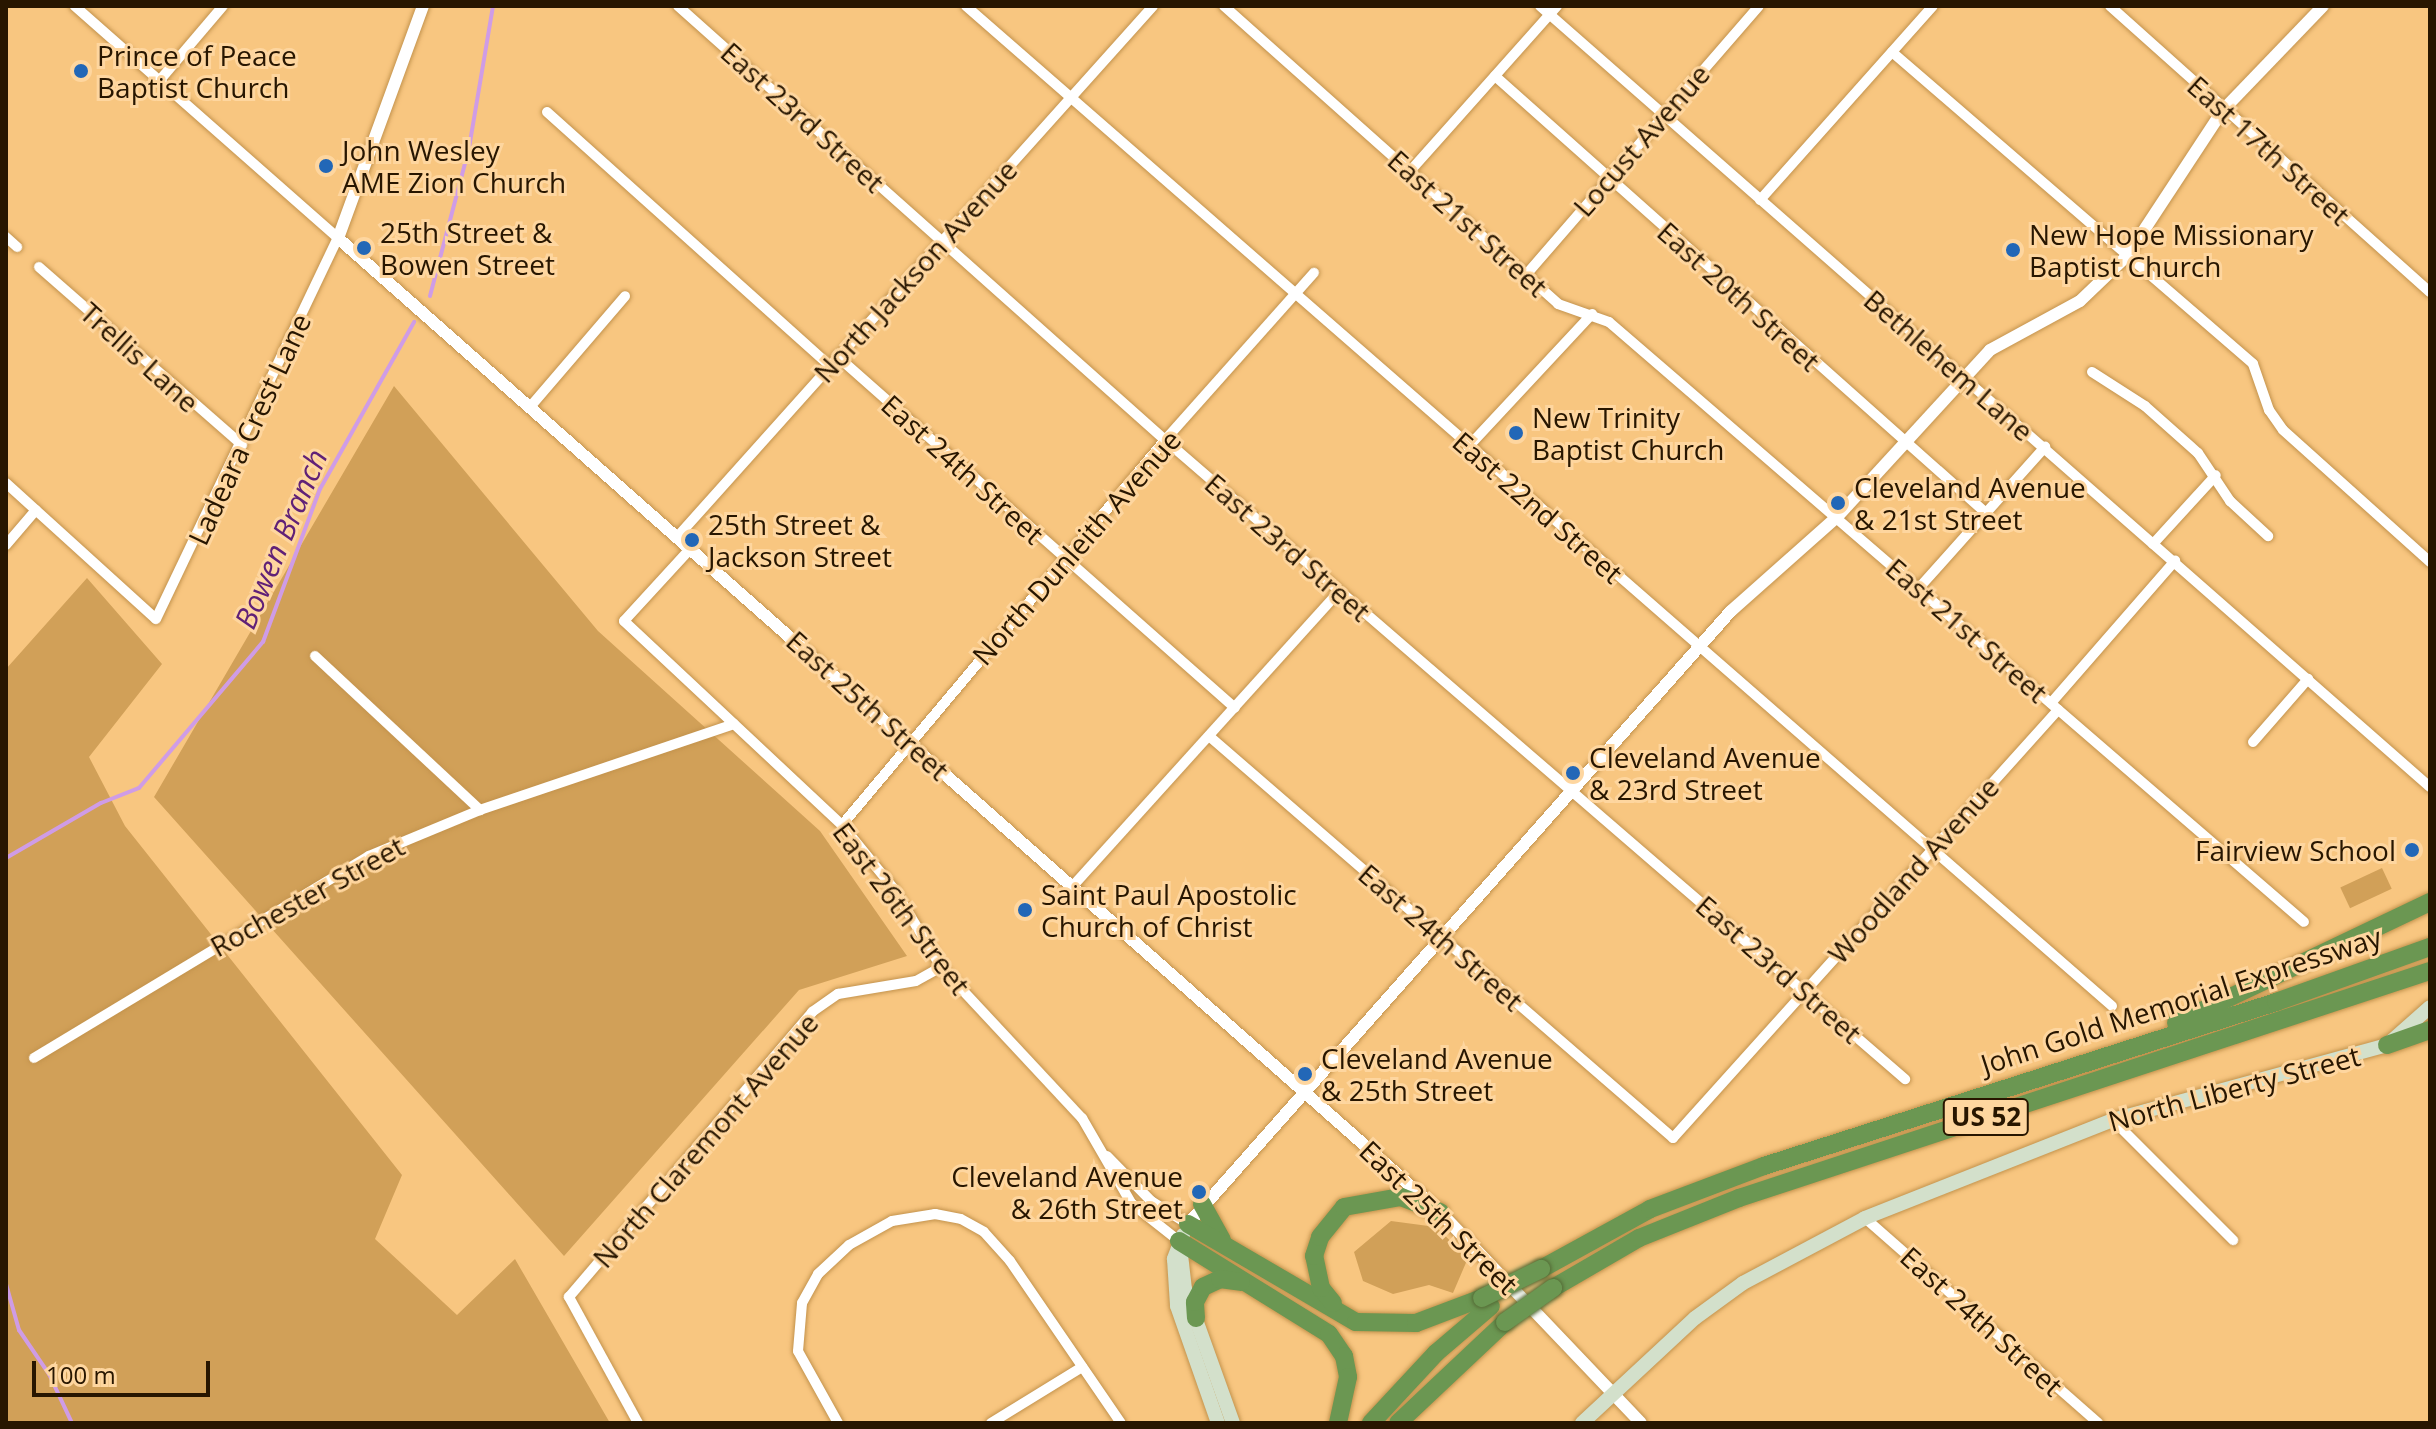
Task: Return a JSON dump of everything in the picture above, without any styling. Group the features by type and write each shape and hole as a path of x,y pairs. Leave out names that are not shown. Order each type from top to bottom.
{"highway":[{"path":"2108,1054 2430,902"},
{"name":"John Gold Memorial Expressway","path":"1486,1302 1650,1209 1707,1187 2430,947"},
{"name":"John Gold Memorial Expressway","path":"1398,1423 1505,1322 1553,1288 1639,1238 1739,1198 2430,971"},
{"path":"2387,1045 2430,1030"},
{"path":"1339,1312 1321,1288 1314,1265 1320,1237 1344,1207 1401,1197 1440,1212"},
{"path":"1202,1204 1210,1225 1236,1252"},
{"path":"1188,1224 1356,1322 1391,1326 1416,1323 1486,1302"},
{"path":"1179,1241 1325,1330 1339,1347 1348,1377 1338,1423"},
{"path":"1196,1318 1198,1294 1210,1282 1245,1283"},
{"path":"1371,1423 1486,1302"}],"main road":[{"name":"North Liberty Street","path":"1582,1423 1695,1318 1743,1283 1865,1218 2113,1120 2387,1045 2430,1007"},
{"path":"1188,1224 1179,1241 1173,1271 1177,1306 1218,1423"},
{"path":"1179,1241 1185,1289 1233,1423"}],"street":[{"name":"East 25th Street","path":"75,6 911,740 1072,887 1440,1212 1610,1395 1641,1423"},
{"path":"160,80 223,6"},
{"path":"338,238 423,6"},
{"name":"East 23rd Street","path":"678,6 1165,440 1571,787 1905,1079"},
{"name":"East 22nd Street","path":"966,6 1468,447 1935,847 2112,1006"},
{"name":"North Jackson Avenue","path":"678,536 1153,6"},
{"name":"East 21st Street","path":"1224,6 1558,304 1609,322 2304,922"},
{"name":"Bethlehem Lane","path":"1540,6 1553,10 1760,200 2430,787"},
{"name":"Locust Avenue","path":"1525,276 1759,6"},
{"path":"1760,200 1933,6"},
{"name":"East 17th Street","path":"2110,6 2430,292"},
{"path":"1096,1142 1151,1201 1188,1224 1202,1204 1571,787 1764,578 1837,517 1961,377 1990,350 2080,301 2127,256 2223,110 2323,6"},
{"path":"1411,170 1553,10"},
{"path":"1892,52 2253,364 2269,410 2283,430 2430,562"},
{"name":"East 20th Street","path":"1495,76 1902,443 1986,513"},
{"path":"547,112 829,365"},
{"path":"6,237 17,247"},
{"name":"Ladeara Crest Lane","path":"36,510 156,619 242,445 338,238"},
{"name":"Trellis Lane","path":"39,267 242,445"},
{"name":"North Dunleith Avenue","path":"842,825 1165,440 1298,298 1314,273"},
{"path":"530,407 625,296"},
{"path":"1468,447 1592,314"},
{"name":"East 24th Street","path":"837,356 1235,708"},
{"path":"2092,372 2145,406 2216,475 2230,501 2268,536"},
{"path":"1918,589 2045,447"},
{"path":"2153,544 2216,475"},
{"path":"6,483 36,510 6,545"},
{"name":"East 26th Street","path":"691,548 624,621 842,825 894,889 941,967 1065,1096 1096,1142"},
{"name":"Woodland Avenue","path":"1673,1138 1935,847 2175,561"},
{"path":"1072,887 1339,591"},
{"path":"315,656 480,810"},
{"path":"2253,742 2308,679"},
{"name":"Rochester Street","path":"34,1058 369,856 480,810 734,724"},
{"name":"East 24th Street","path":"1209,736 1673,1138"},
{"name":"North Claremont Avenue","path":"638,1423 569,1297 812,1012 838,994 916,981 941,967"},
{"path":"2113,1120 2233,1240"},
{"path":"1096,1142 1131,1203 1179,1241"},
{"path":"838,1423 798,1351 802,1303 818,1274 849,1245 913,1216 951,1216 984,1232 1010,1261 1121,1423"},
{"name":"East 24th Street","path":"1865,1218 2098,1423"},
{"path":"991,1423 1082,1367"}],"shaded area":[{"path":"394,386 598,631 820,831 907,956 799,990 564,1256 154,797"},
{"path":"87,578 162,664 89,757 125,826 402,1175 375,1239 457,1315 515,1259 610,1423 6,1423 6,669"},
{"path":"2382,868 2392,889 2350,908 2340,887"},
{"path":"1391,1221 1436,1227 1468,1258 1453,1293 1429,1285 1393,1294 1363,1281 1354,1252"}],"waterway":[{"name":"Bowen Branch","path":"430,296 469,148 493,6"},
{"name":"Bowen Branch","path":"6,858 101,803 139,788 263,642 320,489 414,322"},
{"name":"Bowen Branch","path":"6,1284 19,1330 49,1374 72,1423"}],"place":[{"name":"Prince of Peace Baptist Church","path":"81,71"},
{"name":"John Wesley AME Zion Church","path":"326,166"},
{"name":"25th Street & Bowen Street","path":"364,248"},
{"name":"New Hope Missionary Baptist Church","path":"2013,250"},
{"name":"New Trinity Baptist Church","path":"1516,433"},
{"name":"Cleveland Avenue & 21st Street","path":"1838,503"},
{"name":"25th Street & Jackson Street","path":"692,540"},
{"name":"Cleveland Avenue & 23rd Street","path":"1573,773"},
{"name":"Fairview School","path":"2412,850"},
{"name":"Saint Paul Apostolic Church of Christ","path":"1025,910"},
{"name":"Cleveland Avenue & 25th Street","path":"1305,1074"},
{"name":"Cleveland Avenue & 26th Street","path":"1199,1192"}]}
